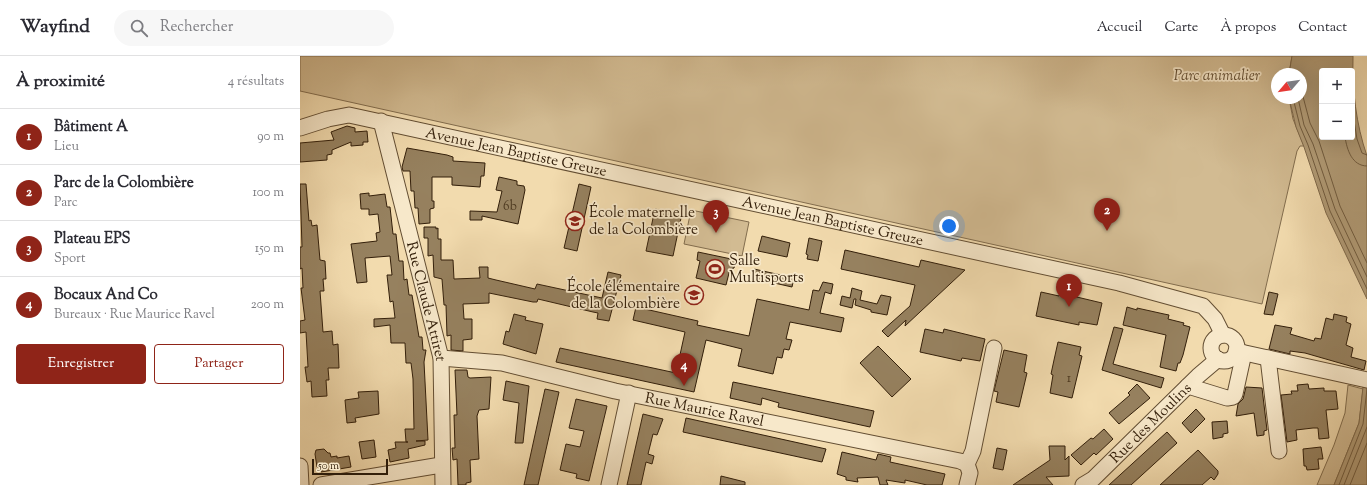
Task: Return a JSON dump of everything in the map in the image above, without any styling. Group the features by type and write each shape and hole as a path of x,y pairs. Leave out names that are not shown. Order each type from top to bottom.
{"street":[{"name":"Avenue Jean Baptiste Greuze","path":"300,128 342,115 381,121 1119,283 1203,306 1215,319 1222,335"},
{"name":"Rue Claude Attiret","path":"381,121 441,358 441,465 443,485"},
{"path":"1193,381 1227,398 1233,397 1235,394 1240,352 1232,338 1222,335 1214,339 1214,354 1228,360 1240,352 1362,379"},
{"path":"967,485 970,473 967,464 973,451 994,348"},
{"name":"Rue des Moulins","path":"1083,485 1093,479 1193,381 1214,354"},
{"name":"Rue Maurice Ravel","path":"441,358 502,363 629,393 960,461 967,464"},
{"path":"1268,358 1279,451"},
{"path":"609,485 629,393"},
{"path":"321,485 441,465"},
{"path":"300,466 301,485"}],"green space":[{"name":"Parc animalier","path":"300,56 1292,56 1290,68 1271,68 1271,104 1290,104 1293,119 1304,146 1300,146 1297,151 1262,304 300,91"},
{"path":"691,210 749,222 742,256 684,244"},
{"path":"1348,385 1363,389 1359,423 1334,485 1317,485 1334,445 1345,413"}],"water":[{"path":"1292,56 1353,56 1353,68 1319,68 1319,140 1355,140 1355,98 1360,132 1367,156 1367,299 1326,213 1296,127 1290,104 1307,104 1307,68 1290,68"},
{"path":"1367,378 1367,485 1334,485 1359,423 1363,387"}],"building":[{"path":"347,126 355,128 355,132 367,131 368,142 363,142 363,145 351,146 351,142 332,150 332,154 327,155 327,160 300,162 300,143 334,140 331,132"},
{"path":"407,148 447,155 453,157 453,161 485,163 484,176 481,176 480,187 452,185 452,177 432,177 432,201 434,201 434,208 430,209 430,223 419,224 418,208 415,208 414,191 411,191 410,171 403,171 402,167"},
{"path":"499,177 517,181 517,185 524,186 525,190 518,224 482,216 482,220 470,220 470,211 497,212 502,191 496,190"},
{"path":"300,184 306,184 309,221 311,220 312,226 317,225 320,260 325,261 326,279 323,279 324,291 320,291 323,332 332,331 333,345 338,344 339,368 328,368 329,380 326,380 327,396 312,397 311,381 307,382 305,367 308,367 306,332 300,333 300,321 305,320 301,288 303,288 302,268 300,269 300,247 302,247"},
{"path":"579,184 591,187 577,251 564,248"},
{"path":"369,193 369,196 385,194 387,207 390,207 393,234 396,234 399,261 403,261 404,280 407,279 409,295 412,295 419,337 422,337 423,350 426,350 424,362 428,440 416,441 425,441 425,445 408,449 409,458 390,462 388,450 396,448 395,442 406,442 405,429 414,429 413,379 411,363 406,363 405,343 391,343 390,325 374,327 374,319 395,318 393,301 390,302 387,275 392,275 390,256 365,258 367,282 357,283 351,244 377,241 376,233 380,232 378,214 369,215 369,209 361,209 360,194"},
{"path":"655,209 674,213 674,216 681,218 673,256 646,251"},
{"path":"424,227 438,228 438,239 441,239 441,260 453,260 454,279 480,278 479,267 488,267 488,278 535,289 537,284 602,298 608,272 621,275 609,321 597,319 598,313 538,299 537,302 533,302 489,293 489,303 463,304 464,319 472,319 472,339 463,340 463,351 451,350 451,335 447,336 446,305 444,305 442,279 434,277 433,255 428,256 428,238 424,238"},
{"path":"762,236 790,243 787,257 758,251"},
{"path":"809,238 822,241 818,261 807,259 808,255 806,254"},
{"path":"845,250 919,267 921,260 965,270 905,326 906,320 888,337 882,331 910,306 915,285 841,269"},
{"name":"Salle Multisports","path":"698,252 736,260 734,268 730,269 726,285 696,278 700,261 697,260"},
{"path":"754,269 794,278 792,287 752,278"},
{"path":"823,282 833,284 831,294 825,292 820,313 844,318 841,332 790,322 786,339 792,340 789,350 784,349 782,358 777,357 773,374 738,366 742,349 706,340 694,392 556,362 560,348 676,373 685,332 633,320 636,307 698,321 697,325 749,336 757,299 809,310 813,290 819,291"},
{"path":"852,288 862,291 860,300 877,304 881,295 891,297 887,315 871,312 871,310 855,305 856,299 854,299 852,308 840,305 842,296 850,298"},
{"path":"1041,292 1059,296 1060,293 1102,303 1097,325 1079,322 1079,325 1036,316"},
{"path":"1269,292 1278,294 1273,315 1264,314"},
{"path":"1127,307 1169,315 1168,319 1184,323 1183,325 1190,327 1183,355 1180,363 1178,363 1176,371 1160,367 1166,335 1123,325"},
{"path":"514,314 526,317 525,320 543,324 536,354 503,344 506,331 509,332"},
{"path":"1334,314 1347,317 1346,322 1351,324 1346,345 1353,348 1351,357 1366,361 1364,370 1305,353 1290,351 1290,354 1269,349 1275,325 1292,328 1290,334 1314,341 1315,338 1321,339 1326,318 1333,320"},
{"path":"1114,327 1123,329 1113,364 1164,378 1161,388 1102,370"},
{"path":"925,329 943,333 944,329 985,339 980,361 962,358 961,361 920,352"},
{"path":"1058,342 1081,347 1079,355 1082,356 1072,398 1050,393 1053,375 1051,374"},
{"path":"878,346 911,379 892,397 860,363"},
{"path":"1004,350 1027,355 1024,372 1027,373 1019,407 996,402 998,392 994,391"},
{"path":"455,370 467,370 468,377 470,378 491,377 489,409 479,410 477,416 479,459 470,460 471,482 466,483 466,485 458,485 457,459 453,460 452,448 455,448 454,415 457,415"},
{"path":"506,381 529,386 523,443 515,443 519,403 503,400"},
{"path":"733,382 874,411 870,427 778,407 779,403 762,398 761,405 730,398"},
{"path":"1137,384 1150,398 1119,424 1109,413 1130,395 1128,393"},
{"path":"1308,384 1309,389 1324,388 1324,391 1336,391 1338,409 1326,410 1329,438 1319,439 1318,428 1313,428 1296,430 1297,440 1287,442 1281,395 1292,394 1291,391 1298,391 1297,385"},
{"path":"1246,387 1262,388 1267,430 1264,431 1264,435 1257,436 1254,413 1236,416 1238,404 1243,399"},
{"path":"545,389 559,392 538,485 524,485"},
{"path":"378,391 379,414 355,418 356,422 347,423 345,400 359,398 358,392"},
{"path":"576,399 607,406 589,481 576,478 577,474 560,470 566,444 580,447 584,431 569,428"},
{"path":"1196,409 1205,419 1191,433 1182,423"},
{"path":"643,414 663,419 657,435 653,434 648,454 654,456 652,464 646,462 641,485 627,485"},
{"path":"686,418 826,449 822,462 683,432"},
{"path":"1227,421 1228,433 1223,434 1223,437 1213,439 1212,422"},
{"path":"1104,429 1113,439 1096,455 1094,453 1081,465 1071,455"},
{"path":"1167,432 1177,443 1131,485 1109,485"},
{"path":"374,440 376,457 362,459 359,442"},
{"path":"1049,446 1065,446 1065,460 1069,456 1069,476 1046,477 1053,485 1013,485 1050,460"},
{"path":"1321,447 1323,459 1318,459 1319,469 1307,470 1306,466 1304,466 1303,449"},
{"path":"997,448 1007,450 1003,470 993,468"},
{"path":"324,449 330,453 331,457 337,456 337,458 349,456 351,467 321,472 320,467 317,467 315,454 316,450"},
{"path":"1198,450 1218,471 1218,474 1214,480 1211,477 1202,485 1160,485"},
{"path":"842,452 876,460 878,454 891,457 890,462 945,474 942,485 927,485 905,480 905,483 886,480 888,485 880,485 878,477 857,478 858,482 846,480 846,477 837,474"},
{"path":"721,476 745,482 745,485 720,485"}],"place":[{"name":"École maternelle de la Colombière","path":"575,221"},
{"name":"Parc de la Colombière","path":"1107,231"},
{"name":"Plateau EPS","path":"716,233"},
{"name":"Salle Multisports","path":"715,269"},
{"name":"École élémentaire de la Colombière","path":"694,295"},
{"name":"Bâtiment A","path":"1069,307"},
{"name":"Bocaux And Co","path":"684,386"}]}
